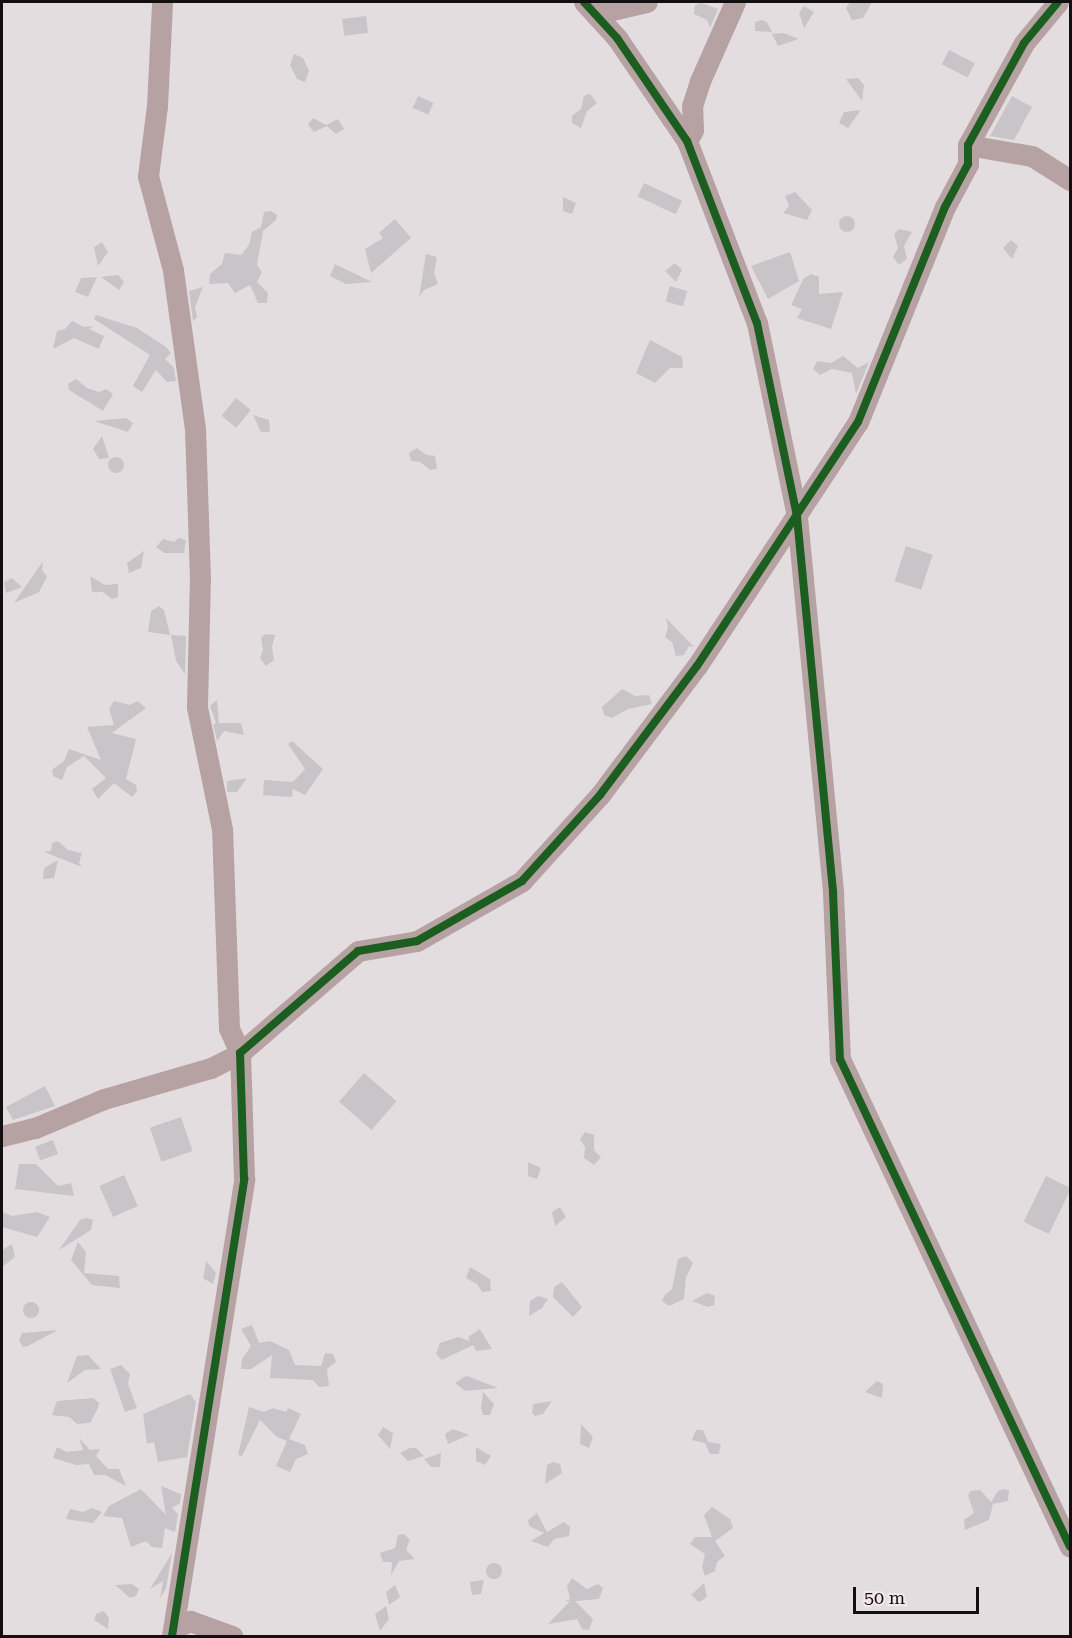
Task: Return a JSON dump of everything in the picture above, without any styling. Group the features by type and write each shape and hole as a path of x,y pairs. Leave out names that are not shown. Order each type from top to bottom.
{"street":[{"path":"162,2 148,176 172,270 195,429 200,579 197,707 222,830 229,1028 240,1053 244,1179 174,1632"},
{"path":"589,8 647,2"},
{"path":"687,141 693,130 692,106 700,81 735,2"},
{"path":"2,1136 35,1128 104,1099 211,1068 240,1053 358,951 417,941 522,881 607,786 697,666 858,422 945,207 968,164 968,145 1024,43 1058,2"},
{"path":"589,8 617,38 687,141 757,323 797,517 833,894 840,1059 1071,1547"},
{"path":"968,145 1032,156 1071,180"},
{"path":"174,1632 190,1621 232,1636"}],"building":[{"path":"850,2 872,2 863,18 852,20 846,8"},
{"path":"701,3 718,9 710,28 707,20 694,14 695,5"},
{"path":"804,6 814,12 804,28 799,13"},
{"path":"366,16 368,33 344,36 342,19"},
{"path":"761,20 767,22 772,32 755,31 755,22"},
{"path":"783,33 799,39 778,46 772,34"},
{"path":"949,50 975,63 968,77 942,64"},
{"path":"294,54 303,58 309,71 305,82 297,79 290,65"},
{"path":"858,78 864,85 862,101 846,79"},
{"path":"590,94 597,103 587,111 581,128 572,123 572,116 581,109 584,96"},
{"path":"418,96 434,103 428,115 413,108"},
{"path":"1012,96 1032,107 1014,140 990,136"},
{"path":"861,110 848,128 839,123 844,112"},
{"path":"313,118 326,125 338,119 344,129 336,134 327,126 314,132 308,125"},
{"path":"644,183 682,201 676,214 638,197"},
{"path":"795,192 812,210 807,220 783,213 789,206 785,196"},
{"path":"563,197 576,203 572,214 563,211"},
{"path":"271,211 277,215 276,220 263,231 257,265 262,272 257,282 268,293 267,303 258,303 250,285 235,293 228,283 209,284 210,274 222,264 225,253 241,255 249,245 252,232 261,227 264,212"},
{"path":"847,216 855,224 847,232 839,224"},
{"path":"395,219 411,238 371,273 365,249 383,238 379,233"},
{"path":"899,229 912,232 904,246 907,259 899,265 893,257 898,248 894,234"},
{"path":"1011,240 1018,246 1012,259 1003,248"},
{"path":"102,242 108,252 98,266 94,247"},
{"path":"790,252 799,281 768,299 751,266"},
{"path":"426,254 437,257 434,273 438,284 424,290 419,297"},
{"path":"675,263 682,270 676,282 665,271"},
{"path":"335,264 372,282 346,284 330,276"},
{"path":"811,274 819,277 819,294 843,292 831,329 797,318 802,309 791,305 804,278"},
{"path":"118,275 124,282 119,290 101,277"},
{"path":"97,277 88,297 75,292 81,278"},
{"path":"670,286 687,291 683,306 666,301"},
{"path":"203,287 195,307 197,317 193,321 189,291"},
{"path":"96,315 137,328 166,347 171,353 165,359 174,368 176,381 167,382 156,370 142,392 133,386 150,355 94,319"},
{"path":"72,321 84,327 94,326 89,329 104,336 99,349 74,338 53,349 57,331 65,329"},
{"path":"650,340 682,357 683,368 670,368 655,383 636,373"},
{"path":"843,356 858,368 869,362 856,394 852,373 832,369 820,375 813,369 817,361 831,363"},
{"path":"76,379 87,388 99,392 106,389 113,394 103,411 69,390 68,384"},
{"path":"236,398 251,410 236,428 222,416"},
{"path":"253,415 269,420 270,432 261,432"},
{"path":"126,418 133,423 128,432 94,421"},
{"path":"102,436 109,458 99,459 93,449"},
{"path":"417,448 426,455 435,456 437,469 430,470 420,462 411,461 409,453"},
{"path":"116,457 124,465 116,473 108,465"},
{"path":"179,538 186,540 184,553 164,553 156,547 163,539 174,542"},
{"path":"906,546 933,555 921,590 895,581"},
{"path":"144,551 141,568 129,573 127,563"},
{"path":"43,561 42,570 47,577 39,592 14,603"},
{"path":"90,576 105,585 118,584 118,597 112,599 103,592 92,592"},
{"path":"12,578 22,587 6,593 4,582"},
{"path":"159,606 164,610 170,635 148,632 151,611"},
{"path":"666,618 694,647 689,646 684,655 676,656 672,642 665,637 668,627"},
{"path":"265,634 275,635 272,647 274,660 266,666 260,658 263,650 261,638"},
{"path":"171,635 186,636 185,674 176,661"},
{"path":"622,689 635,696 649,695 652,704 628,709 612,718 604,715 602,707"},
{"path":"217,700 219,723 241,723 244,735 224,731 217,741 213,724 216,723 210,706"},
{"path":"114,701 129,705 138,701 146,708 112,733 136,739 126,779 136,785 137,791 132,797 114,783 98,799 92,789 106,778 84,756 67,767 62,780 53,776 52,770 64,761 69,749 101,760 87,727 114,725 109,709"},
{"path":"292,741 323,769 305,795 293,789 292,797 263,795 264,780 293,782 305,769 288,744"},
{"path":"247,778 237,792 227,792 227,781"},
{"path":"58,841 68,850 82,853 79,863 82,867 44,852 51,851 52,843"},
{"path":"58,860 54,878 43,879 44,868"},
{"path":"364,1073 396,1101 372,1130 339,1102"},
{"path":"45,1086 55,1106 13,1120 6,1107"},
{"path":"181,1117 193,1151 162,1162 150,1128"},
{"path":"585,1132 594,1135 594,1150 601,1157 594,1165 584,1158 585,1147 580,1139"},
{"path":"53,1140 58,1154 40,1161 35,1146"},
{"path":"528,1162 541,1168 537,1179 528,1176"},
{"path":"19,1164 36,1164 58,1186 71,1183 74,1196 15,1189"},
{"path":"124,1175 138,1206 113,1217 99,1186"},
{"path":"1046,1176 1070,1188 1049,1234 1024,1222"},
{"path":"560,1207 566,1217 555,1226 552,1212"},
{"path":"2,1212 12,1216 37,1212 50,1217 37,1237 2,1227"},
{"path":"86,1218 93,1220 91,1230 59,1250 80,1220"},
{"path":"78,1242 86,1252 84,1273 119,1276 120,1288 92,1285 71,1260"},
{"path":"12,1244 15,1257 2,1267 2,1250"},
{"path":"686,1256 693,1263 686,1277 684,1299 669,1306 662,1301 672,1289 678,1259"},
{"path":"206,1261 216,1273 213,1284 203,1278"},
{"path":"470,1267 490,1279 491,1291 482,1292 477,1284 466,1278"},
{"path":"562,1282 582,1307 573,1317 553,1297 554,1287"},
{"path":"707,1293 715,1296 714,1305 708,1307 692,1301"},
{"path":"538,1296 548,1299 542,1308 529,1316 530,1301"},
{"path":"31,1302 39,1310 31,1318 23,1310"},
{"path":"252,1325 259,1343 270,1341 289,1350 295,1365 321,1366 325,1353 333,1354 336,1362 327,1369 329,1386 319,1387 313,1380 270,1378 272,1355 251,1369 241,1369 242,1359 251,1346 241,1329"},
{"path":"480,1329 492,1349 476,1351 473,1345 442,1360 436,1354 440,1343 458,1337 470,1341 468,1337"},
{"path":"58,1330 28,1346 23,1347 19,1340 22,1333"},
{"path":"88,1355 101,1369 85,1370 67,1383 77,1356"},
{"path":"121,1365 130,1374 128,1384 137,1408 125,1412 110,1369"},
{"path":"467,1376 498,1388 465,1391 455,1383"},
{"path":"877,1381 883,1384 882,1398 865,1392"},
{"path":"483,1392 494,1404 490,1415 483,1415 481,1408"},
{"path":"190,1394 196,1402 187,1457 158,1462 154,1442 147,1444 143,1414"},
{"path":"93,1398 99,1403 90,1423 77,1424 69,1417 52,1415 57,1401"},
{"path":"552,1401 543,1414 535,1416 532,1413 533,1404"},
{"path":"249,1407 264,1412 273,1408 286,1412 288,1408 301,1414 289,1439 305,1445 308,1454 296,1459 290,1472 276,1466 287,1441 277,1437 260,1420 242,1456 238,1455"},
{"path":"581,1424 593,1437 589,1448 580,1444"},
{"path":"383,1427 393,1433 390,1449 378,1435"},
{"path":"453,1429 469,1435 448,1444 445,1434"},
{"path":"696,1430 703,1430 708,1442 721,1444 719,1454 710,1454 705,1443 692,1440"},
{"path":"79,1438 90,1450 100,1449 96,1456 108,1469 119,1469 126,1486 105,1475 94,1475 89,1464 76,1465 53,1458 57,1447 67,1452 83,1450"},
{"path":"476,1447 491,1456 485,1465 476,1461"},
{"path":"416,1448 424,1456 408,1461 400,1453"},
{"path":"441,1453 440,1467 431,1467 424,1459"},
{"path":"553,1462 560,1464 562,1473 545,1484 547,1465"},
{"path":"161,1486 181,1494 180,1503 172,1508 178,1514 175,1532 165,1528 162,1548 152,1547 146,1541 131,1547 122,1518 103,1516 109,1506 141,1489 166,1515"},
{"path":"980,1490 991,1502 998,1491 1009,1490 1008,1501 993,1504 989,1520 965,1530 964,1520 974,1513 968,1495 971,1491"},
{"path":"712,1507 730,1519 733,1528 715,1541 725,1556 717,1562 715,1571 705,1576 702,1567 705,1554 690,1544 695,1537 712,1537 704,1515"},
{"path":"92,1508 102,1512 93,1523 66,1519 70,1509 83,1512"},
{"path":"537,1513 547,1532 564,1522 570,1527 569,1536 554,1539 548,1547 531,1541 544,1533 529,1526 528,1520"},
{"path":"404,1534 410,1540 406,1550 415,1559 399,1561 391,1575 392,1562 383,1562 380,1553 395,1548 398,1535"},
{"path":"172,1553 166,1589 160,1598 163,1581 150,1589"},
{"path":"494,1563 502,1571 494,1579 486,1571"},
{"path":"572,1578 587,1589 598,1584 603,1588 599,1599 575,1601 593,1619 589,1630 582,1629 577,1619 548,1624 570,1601 565,1601 570,1599 567,1586"},
{"path":"484,1580 481,1594 472,1595 470,1582"},
{"path":"704,1583 707,1597 699,1602 691,1595"},
{"path":"132,1584 139,1589 136,1596 130,1598 115,1585"},
{"path":"395,1585 400,1597 389,1605 386,1592"},
{"path":"386,1606 389,1619 380,1631 375,1614"},
{"path":"104,1611 109,1618 108,1629 94,1620 96,1614"}],"cycle path":[{"path":"584,2 617,38 687,141 757,323 797,517 833,893 840,1059 1070,1547"},
{"path":"172,1636 244,1179 240,1053 358,951 417,941 522,881 600,795 697,666 858,422 945,207 968,164 968,145 1024,43 1058,2"}]}
